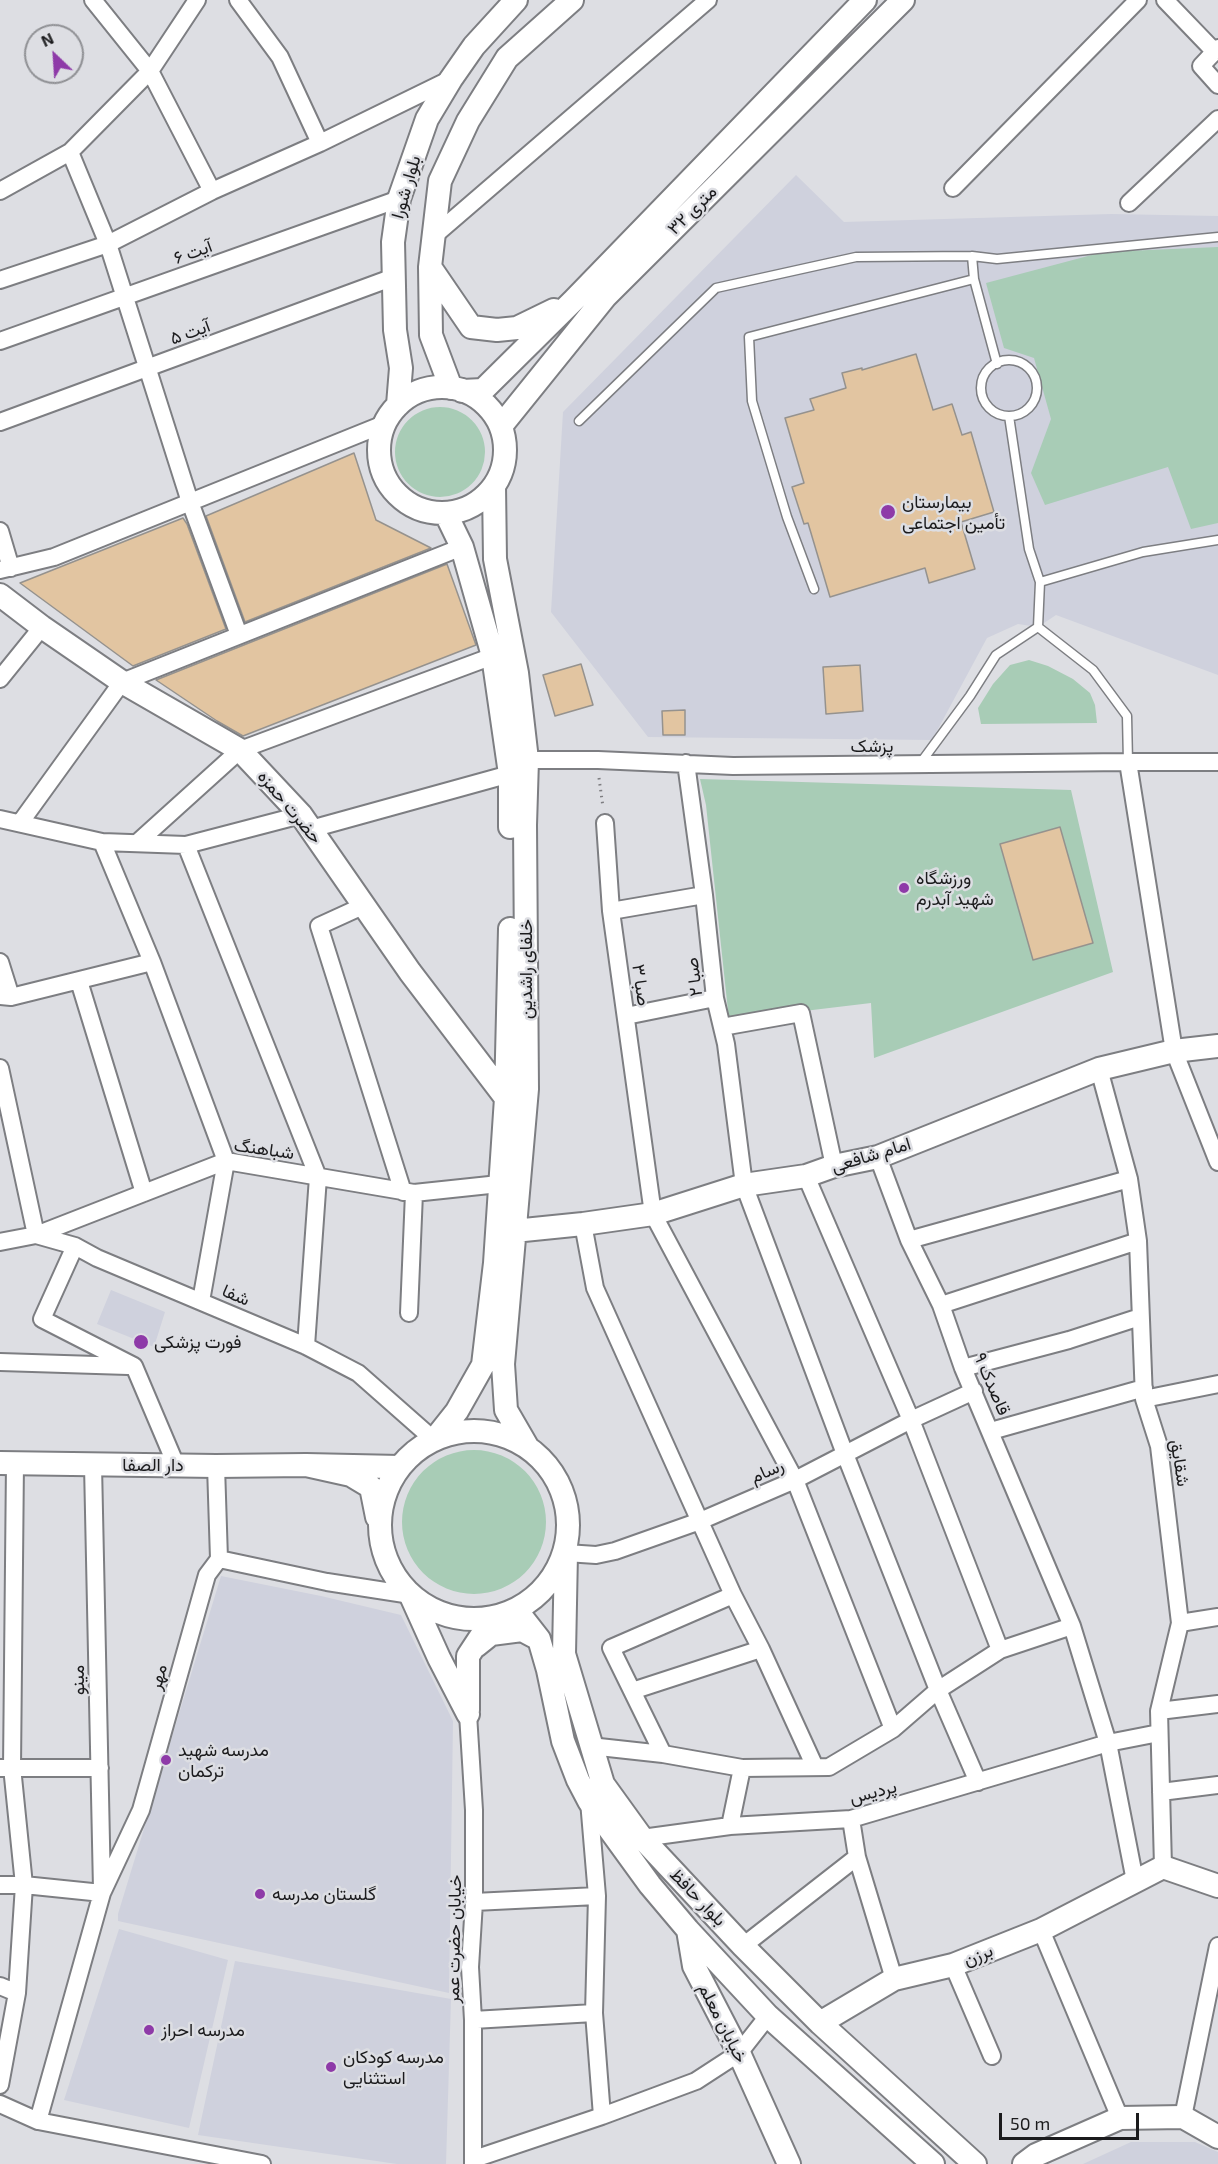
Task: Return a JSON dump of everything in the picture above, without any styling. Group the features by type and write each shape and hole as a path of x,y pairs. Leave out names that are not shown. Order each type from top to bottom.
{"main road":[{"name":"بلوار شورا","path":"398,405 400,368 395,330 393,242 399,199 427,119 474,46 516,0"},
{"name":"بلوار شورا","path":"456,389 431,335 430,267 440,181 468,121 507,58 572,0"},
{"name":"۳۲ متری","path":"503,434 501,426 605,297 903,0"},
{"name":"۳۲ متری","path":"456,389 483,390 574,300 862,1"},
{"path":"753,115 770,132"},
{"path":"430,267 471,327 497,330 517,328 574,300"},
{"path":"432,388 456,389 480,400 495,415 503,434 504,461 494,486 468,507 446,514 433,513 414,507 398,496 386,480 380,462 379,443 384,424 398,405 414,394 432,388"},
{"name":"خلفای راشدین","path":"434,1440 457,1411 483,1365 495,1263 506,1098 510,950 519,767 517,673 495,559 494,486"},
{"name":"خلفای راشدین","path":"446,514 462,547 493,656 519,767 525,825 527,1089 503,1364 506,1410 528,1448"},
{"name":"حضرت حمزه","path":"0,595 122,682 240,750 306,822 410,972 506,1098"},
{"name":"امام شافعی","path":"514,1231 653,1214 744,1185 806,1176 834,1166 878,1157 1099,1069 1174,1051 1218,1046"},
{"path":"306,1465 351,1475 370,1487 380,1527 382,1548 389,1567 400,1584 411,1595 432,1610 452,1617 472,1620 498,1616 527,1604 555,1575 566,1553 569,1534 566,1501 552,1471 528,1448 511,1438 492,1432 462,1432 434,1440 415,1452 400,1467 384,1496 380,1527"},
{"name":"دار الصفا","path":"7,1463 306,1465"},
{"path":"306,1465 400,1467"},
{"name":"بلوار حافظ","path":"566,1553 564,1654 603,1784 642,1838 743,1946 820,2023 975,2164"},
{"path":"411,1595 439,1658 468,1714"},
{"path":"468,1714 468,1656 498,1616"},
{"name":"بلوار حافظ","path":"498,1616 521,1616 538,1639 548,1670 563,1741 578,1780 589,1802 650,1885 688,1930 768,2016 933,2164"},
{"path":"468,1656 491,1634 522,1630 538,1639"},
{"path":"1163,1867 1218,1887"},
{"name":"برزن","path":"820,2023 894,1979 953,1965 1041,1930 1163,1867"},
{"name":"خیابان معلم","path":"677,1876 694,1966 739,2053 789,2164"},
{"path":"1024,2164 1036,2155 1120,2118 1183,2117 1218,2137"}],"street":[{"path":"93,0 150,71 212,191"},
{"path":"0,191 70,152 150,71 197,0"},
{"path":"238,0 280,57 320,143"},
{"path":"435,235 708,0"},
{"path":"953,188 1138,0"},
{"path":"1165,0 1216,49 1201,66 1218,85"},
{"path":"0,280 108,244 212,191 320,143 451,79"},
{"path":"1129,203 1218,119"},
{"path":"70,152 108,244 190,502 239,635"},
{"name":"آیت ۶","path":"0,340 399,199"},
{"name":"آیت ۵","path":"0,422 394,277"},
{"path":"0,531 6,569 54,557 384,424"},
{"path":"20,823 122,682 462,547"},
{"path":"0,679 42,627"},
{"path":"137,843 240,750 493,656"},
{"name":"پزشک","path":"0,819 102,842 186,845 306,822 519,767 597,760 733,766 1218,762"},
{"path":"1128,762 1174,1051 1218,1162"},
{"name":"صبا ۲","path":"686,763 715,998 726,1044 744,1185 844,1454 938,1690 978,1782"},
{"name":"صبا ۳","path":"605,824 611,911 653,1214"},
{"path":"102,842 152,962 226,1161 201,1301"},
{"path":"186,845 318,1177 306,1346"},
{"path":"611,911 704,895"},
{"path":"364,904 319,926 408,1192 409,1313"},
{"path":"0,962 5,997 152,962"},
{"path":"79,981 144,1193"},
{"path":"626,1016 715,998"},
{"path":"722,1027 801,1013 834,1166"},
{"path":"0,1068 36,1235"},
{"name":"شقایق","path":"1099,1069 1129,1179 1138,1241 1144,1394 1159,1446 1180,1623 1159,1711 1163,1867"},
{"name":"قاصدک ۹","path":"878,1157 909,1240 941,1305 963,1368 1072,1626 1108,1743 1135,1881"},
{"name":"شباهنگ","path":"36,1235 226,1161 408,1192 499,1184"},
{"path":"806,1176 911,1420 1000,1650"},
{"path":"909,1240 1129,1179"},
{"path":"653,1214 795,1480 893,1729"},
{"path":"583,1224 595,1288 733,1595 761,1649 815,1767"},
{"name":"شفا","path":"0,1242 36,1235 75,1246 97,1258 306,1346 358,1373 434,1440"},
{"path":"941,1305 1138,1241"},
{"path":"75,1246 42,1319 134,1366 176,1465"},
{"path":"963,1368 1069,1340 1140,1317"},
{"path":"0,1362 134,1366"},
{"path":"991,1431 1144,1394 1218,1384"},
{"name":"رسام","path":"566,1553 596,1555 615,1551 700,1521 795,1480 911,1420 974,1391"},
{"path":"0,2085 17,1993 24,1885 6,1767 7,1463"},
{"name":"مینو","path":"93,1465 102,1893"},
{"path":"216,1466 219,1559 327,1582 411,1595"},
{"name":"مهر","path":"102,1893 141,1810 207,1575 219,1559"},
{"path":"663,1754 611,1648 733,1595"},
{"path":"1180,1623 1218,1617"},
{"path":"590,1746 663,1754 742,1768 829,1767 893,1729 938,1690 1000,1650 1072,1626"},
{"path":"632,1691 761,1649"},
{"path":"1159,1711 1218,1704"},
{"name":"خیابان حضرت عمر","path":"468,1714 474,1810 474,1902 470,1967 473,2020 473,2161"},
{"name":"پردیس","path":"642,1838 730,1826 851,1819 1108,1743 1159,1733"},
{"path":"6,1767 100,1768"},
{"path":"730,1826 742,1768"},
{"path":"1161,1792 1218,1785"},
{"path":"589,1802 597,1896 594,2013 602,2116"},
{"path":"851,1819 857,1857 894,1979"},
{"path":"743,1946 857,1857"},
{"path":"0,1885 24,1885 102,1893 38,2121"},
{"path":"474,1902 597,1896"},
{"path":"1041,1930 1120,2118"},
{"path":"1183,2117 1218,1946"},
{"path":"953,1965 992,2056"},
{"path":"0,1986 17,1993"},
{"path":"473,2020 594,2013"},
{"path":"473,2161 696,2081 739,2053 768,2016"},
{"path":"0,2104 38,2121 226,2161 262,2164"}],"lane":[{"path":"579,421 716,288 856,257 972,256 997,259 1218,237"},
{"path":"972,256 974,279 997,364"},
{"path":"814,589 787,517 752,401 749,337 974,279"},
{"path":"1014,360 1023,364 1035,377 1036,395 1026,410 1009,416 1000,414 992,410 982,395 984,377 989,369 997,364 1014,360"},
{"path":"1009,416 1029,549 1040,582 1038,627"},
{"path":"1040,582 1143,552 1218,540"},
{"path":"1038,627 1093,670 1127,716 1128,762"},
{"path":"918,765 970,696 996,655 1038,627"}],"path":[{"path":"597,760 605,824"}],"shaded area":[{"name":"بیمارستان تأمین اجتماعی","path":"796,175 844,222 1111,214 1218,216 1218,675 1056,615 1038,627 1018,624 987,638 932,740 648,737 551,612 563,412"},
{"path":"111,1290 165,1312 154,1347 97,1324"},
{"path":"221,1576 401,1615 453,1721 449,1993 118,1921 118,1914"},
{"name":"مدرسه احراز","path":"119,1929 228,1960 189,2128 64,2100"},
{"name":"مدرسه کودکان استثنایی","path":"235,1961 451,1999 446,2164 397,2164 198,2135"},
{"path":"1131,2142 1195,2142 1218,2152 1218,2164 1083,2164"}],"green space":[{"path":"1218,247 1218,523 1191,529 1168,467 1045,505 1031,473 1051,419 1034,358 1004,348 986,283 1103,252"},
{"path":"440,407 457,410 472,420 482,435 485,452 482,469 472,484 457,494 440,497 423,494 408,484 398,469 395,452 398,435 408,420 423,410"},
{"path":"1029,660 1048,666 1073,679 1090,693 1095,705 1097,723 981,724 978,708 993,684 1010,665"},
{"name":"ورزشگاه شهید آبدرم","path":"700,779 1071,790 1113,972 874,1058 871,1003 729,1020 706,805"},
{"path":"474,1450 502,1455 525,1471 541,1494 546,1522 541,1550 525,1573 502,1589 474,1594 446,1589 423,1573 407,1550 402,1522 407,1494 423,1471 446,1455"}],"building":[{"path":"916,354 933,410 952,404 962,435 971,432 994,512 961,522 975,569 929,583 925,568 830,597 808,523 804,524 792,487 804,483 785,418 814,410 810,399 846,388 842,373 862,368 862,370"},
{"path":"354,453 376,520 431,548 245,622 206,516"},
{"path":"183,518 226,629 133,666 20,583"},
{"path":"447,564 476,645 243,736 156,680"},
{"path":"581,664 593,705 555,716 543,675"},
{"path":"860,665 863,711 826,714 823,667"},
{"path":"685,710 685,735 663,735 662,711"},
{"path":"1060,827 1093,943 1033,960 1000,844"}],"place":[{"name":"بیمارستان تأمین اجتماعی","path":"888,512"},
{"name":"ورزشگاه شهید آبدرم","path":"904,888"},
{"name":"فورت پزشکی","path":"141,1342"},
{"name":"مدرسه شهید ترکمان","path":"166,1760"},
{"name":"گلستان مدرسه","path":"260,1894"},
{"name":"مدرسه احراز","path":"149,2030"},
{"name":"مدرسه کودکان استثنایی","path":"331,2067"}]}
